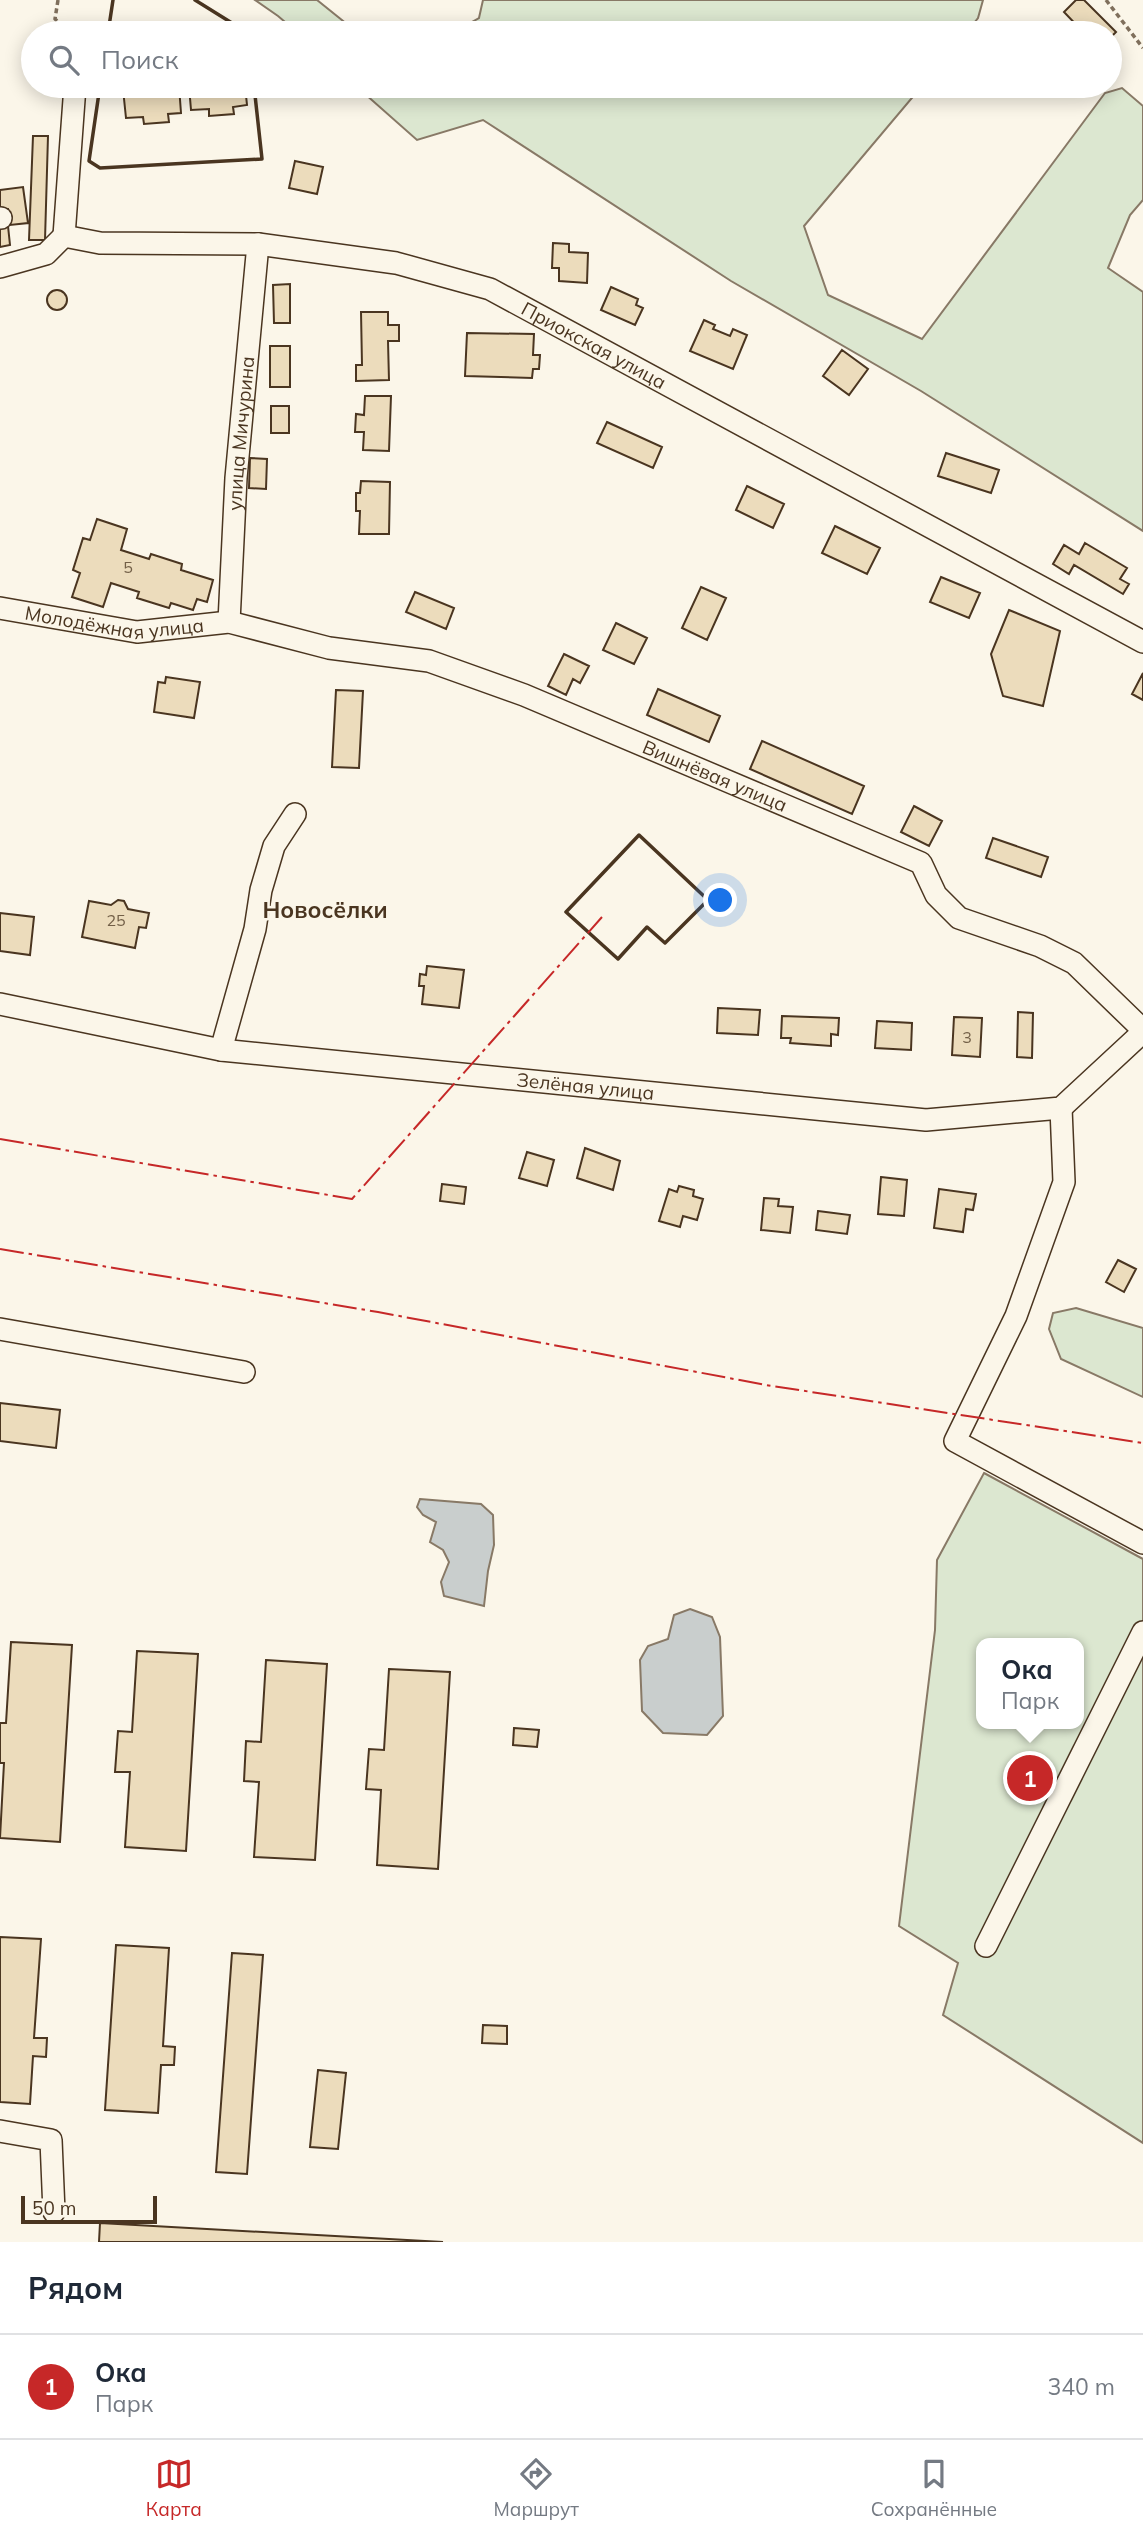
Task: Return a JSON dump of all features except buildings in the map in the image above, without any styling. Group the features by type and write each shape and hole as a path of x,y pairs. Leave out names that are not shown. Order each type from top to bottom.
{"street":[{"path":"0,267 46,254 64,236 74,98"},
{"name":"Приокская улица","path":"64,236 100,243 258,244 396,264 490,289 1143,642"},
{"name":"улица Мичурина","path":"229,622 236,478 258,244"},
{"name":"Молодёжная улица","path":"0,608 138,632 229,622"},
{"name":"Вишнёвая улица","path":"229,622 329,648 429,661 524,695 921,863 936,895 959,918 1040,946 1074,963 1143,1031"},
{"path":"221,1050 255,929 261,890 274,846 295,814"},
{"name":"Зелёная улица","path":"0,1004 221,1050 926,1120 1061,1108"},
{"path":"1143,1031 1061,1108 1063,1182 1016,1316 955,1441 1143,1543"},
{"path":"0,1329 244,1372"},
{"path":"986,1945 1143,1632"},
{"path":"0,2130 51,2140 54,2212"}],"path":[{"path":"57,21 55,19 58,0"},
{"path":"1106,0 1143,48"}],"green space":[{"path":"255,0 317,0 343,21 284,21"},
{"path":"483,0 983,0 976,21 474,21 479,18"},
{"path":"1122,88 1143,106 1143,200 1130,215 1108,268 1143,292 1143,531 921,391 731,281 483,120 417,140 370,98 912,98 804,226 828,295 922,339 1101,98 1122,98"},
{"path":"1076,1308 1143,1328 1143,1397 1061,1359 1049,1329 1053,1313"},
{"path":"984,1473 1143,1559 1143,2143 943,2015 958,1963 899,1926 935,1630 937,1560"}],"shaded area":[{"path":"420,1499 481,1504 493,1515 494,1545 484,1606 444,1596 441,1582 449,1562 443,1550 430,1542 436,1522 423,1515 417,1507"},
{"path":"690,1609 712,1617 720,1637 723,1716 707,1735 663,1733 642,1711 640,1660 648,1646 668,1639 674,1615"}],"wall":[{"path":"110,21 113,0"},
{"path":"195,0 229,21"},
{"path":"98,98 89,161 100,168 262,159 255,98"},
{"path":"639,835 708,900 665,943 647,927 618,959 566,912 639,835"}],"power":[{"path":"0,1139 352,1199 602,917"},
{"path":"0,1249 378,1312 766,1385 1143,1443"}],"place":[{"name":"Ока","path":"1030,1778"}],"district":[{"name":"Новосёлки","path":"325,910"}]}
